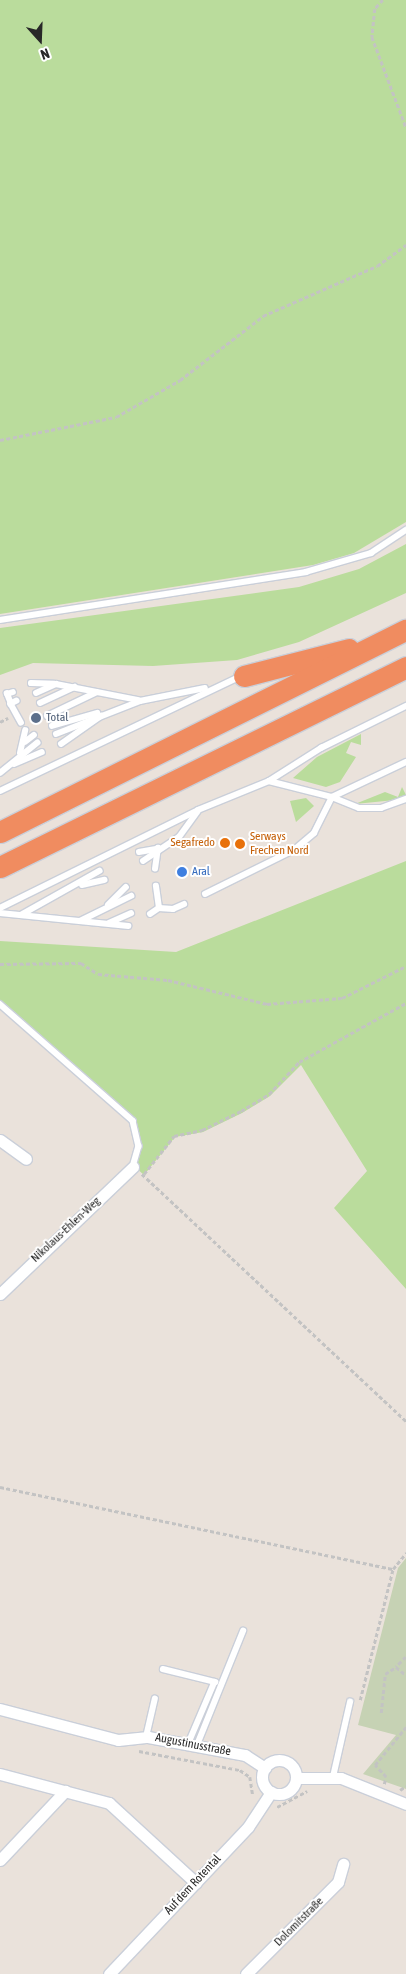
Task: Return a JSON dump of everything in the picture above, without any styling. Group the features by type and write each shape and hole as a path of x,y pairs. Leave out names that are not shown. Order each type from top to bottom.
{"highway":[{"path":"244,676 398,634"},
{"path":"0,832 398,634"},
{"path":"0,866 406,667"}],"street":[{"path":"0,1140 26,1160"},
{"name":"Nikolaus-Ehlen-Weg","path":"0,1294 133,1167"},
{"name":"Augustinusstraße","path":"0,1709 118,1740 146,1737 193,1744 245,1755 265,1768"},
{"path":"284,1761 296,1778 285,1793 271,1792 262,1779 265,1768 284,1761"},
{"path":"0,1774 109,1803 196,1883"},
{"path":"296,1778 332,1777 381,1792 406,1804"},
{"path":"0,1860 65,1791"},
{"name":"Auf dem Rotental","path":"109,1974 248,1827 271,1792"},
{"name":"Dolomitstraße","path":"246,1974 338,1882 343,1864"}],"lane":[{"path":"0,620 306,572 371,553 406,530"},
{"path":"0,791 212,687 244,676"},
{"path":"31,683 76,686 140,701"},
{"path":"36,693 56,684"},
{"path":"40,703 76,686"},
{"path":"52,726 140,701 212,687"},
{"path":"13,692 7,694 19,712 21,722"},
{"path":"47,716 97,692"},
{"path":"0,908 198,810 269,781 321,748 406,706"},
{"path":"56,734 106,712"},
{"path":"61,744 106,712"},
{"path":"14,764 25,742 25,731"},
{"path":"25,742 34,735"},
{"path":"20,753 37,743"},
{"path":"0,773 14,764 42,752"},
{"path":"205,894 294,850 314,833 332,796 406,762"},
{"path":"269,781 332,796 371,809 406,799"},
{"path":"143,861 158,848 179,837 198,810"},
{"path":"139,852 158,848"},
{"path":"155,869 158,848"},
{"path":"21,915 80,886 99,872"},
{"path":"80,886 104,880"},
{"path":"105,908 126,886"},
{"path":"156,886 156,899 159,908"},
{"path":"80,920 130,896"},
{"path":"150,914 159,908 172,910 184,904"},
{"path":"0,913 128,926"},
{"path":"107,924 132,913"},
{"path":"0,1004 133,1121 138,1146 133,1167"},
{"path":"193,1744 242,1631"},
{"path":"163,1669 215,1682 193,1744"},
{"path":"146,1737 155,1698"},
{"path":"332,1777 350,1702"}],"path":[{"path":"383,0 375,8 372,37 406,127"},
{"path":"0,440 116,417 180,380 264,316 377,266 406,245"},
{"path":"0,964 81,963 98,974 168,980 267,1004 342,998 406,966"},
{"path":"143,1175 174,1136 202,1130 241,1112 269,1094 299,1062 406,1002"},
{"path":"133,1167 406,1421"},
{"path":"0,1487 393,1569"},
{"path":"359,1703 393,1569 406,1553"},
{"path":"381,1712 385,1674 406,1657"},
{"path":"396,1667 406,1675"},
{"path":"381,1792 386,1778 376,1765 406,1728"}],"green space":[{"path":"0,0 406,0 406,522 354,553 313,565 0,614"},
{"path":"406,544 406,593 299,642 237,660 153,666 33,663 0,675 0,628 299,587 359,569"},
{"path":"361,734 361,745 351,742 346,753 356,757 340,782 326,787 293,778 317,757"},
{"path":"402,787 406,795 395,800 355,804 385,792 398,797"},
{"path":"306,798 314,806 296,822 290,801"},
{"path":"406,861 406,1289 334,1208 367,1171 301,1065 270,1096 242,1113 203,1132 175,1137 144,1175 134,1166 141,1144 136,1123 0,1001 0,941 176,952"},
{"path":"406,1558 406,1789 363,1774 396,1735 358,1725 398,1568"}],"place":[{"name":"Total","path":"36,718"},
{"name":"Segafredo","path":"225,843"},
{"name":"Serways Frechen Nord","path":"240,844"},
{"name":"Aral","path":"182,872"}]}
